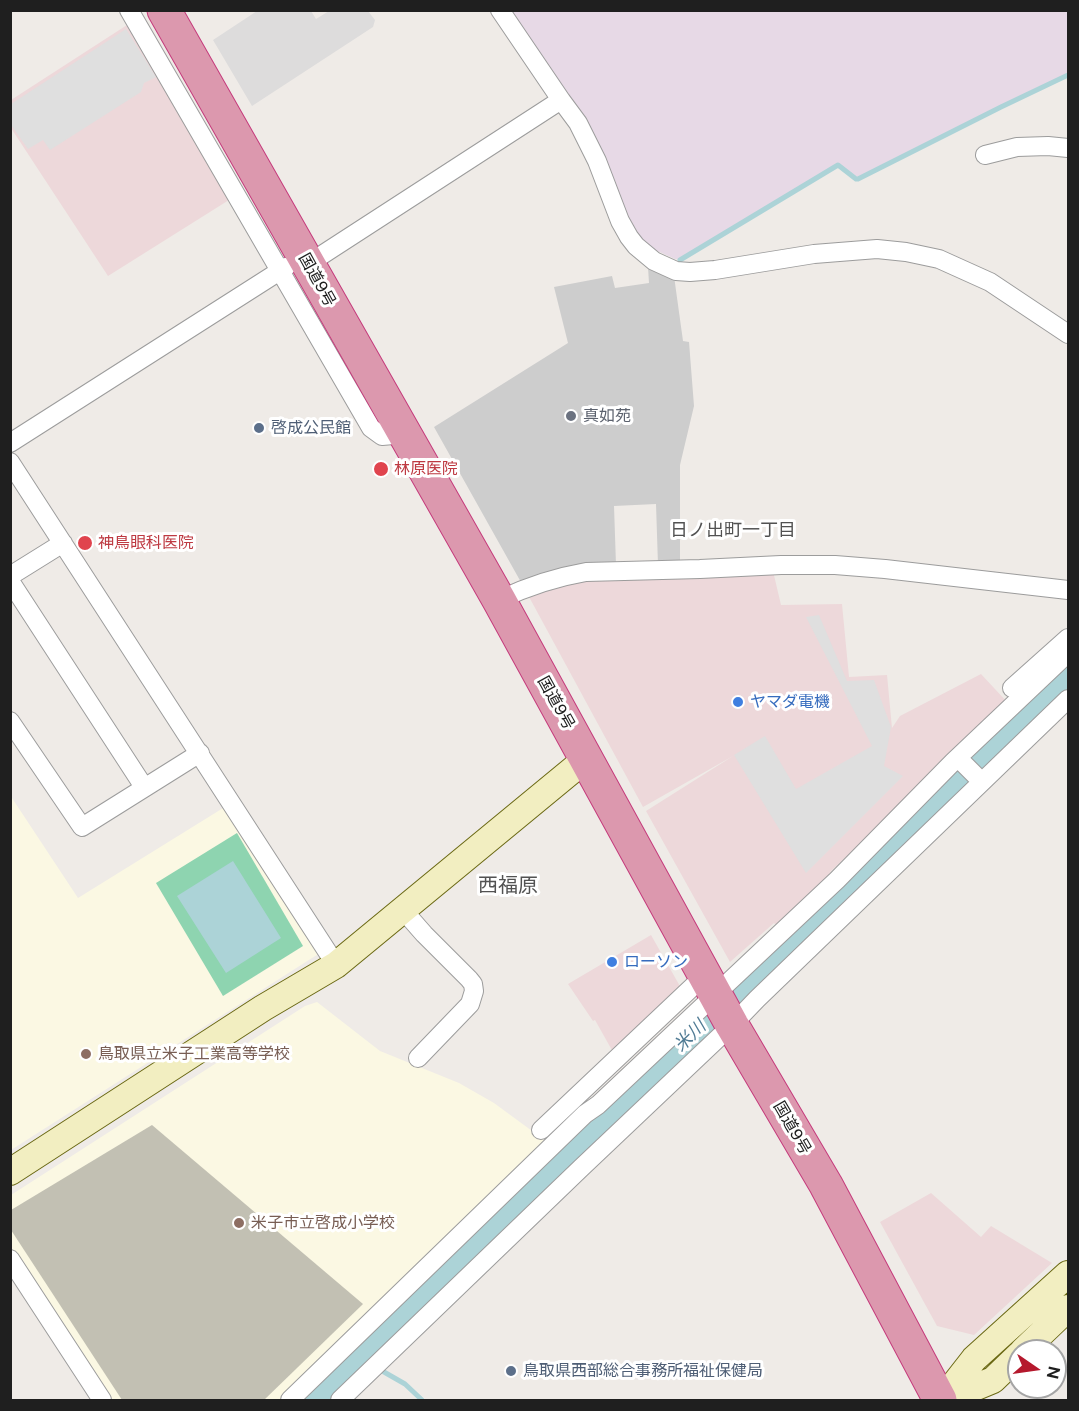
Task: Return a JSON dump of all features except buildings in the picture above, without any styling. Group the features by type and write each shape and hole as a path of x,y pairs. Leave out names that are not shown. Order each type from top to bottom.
{"highway":[{"name":"国道9号","path":"164,10 285,222 291,267 405,434 587,758 730,1021 826,1185 943,1401"}],"street":[{"path":"129,10 291,267"},
{"path":"500,10 578,123 597,161 620,221 629,237 647,255 666,266 690,272 814,254 877,249 906,252 939,259 990,282 1068,334"},
{"path":"10,443 561,100"},
{"path":"986,154 1017,147 1068,148"},
{"path":"10,462 336,965"},
{"path":"10,576 63,543"},
{"path":"499,600 519,591 586,572 781,565 885,568 1068,591"},
{"path":"10,581 144,787"},
{"path":"1012,688 1066,653"},
{"path":"340,1401 730,1021 757,999 968,769 1066,653"},
{"path":"290,1401 585,1114 598,1105 837,880 968,769 1068,699"},
{"path":"10,721 82,827 200,753"},
{"path":"10,1172 263,1008 336,965 587,758"},
{"path":"403,910 469,979 474,991 470,1004 418,1058"},
{"path":"541,1130 708,981"},
{"path":"10,1259 102,1401"},
{"path":"943,1401 974,1359 1068,1274"},
{"path":"1036,1339 1068,1308"},
{"path":"943,1401 993,1380 1007,1367"}],"shaded area":[{"path":"257,11 311,11 316,19 329,11 368,11 375,20 373,27 252,106 213,40"},
{"path":"508,11 1068,11 1068,73 858,178 838,164 679,259 675,259 651,248 631,224 589,126"},
{"path":"127,25 229,200 108,276 11,128 11,100"},
{"path":"126,29 156,77 144,83 141,92 50,150 43,140 28,149 11,125 11,104"},
{"name":"真如苑","path":"648,267 674,276 683,341 689,342 694,406 680,465 680,565 658,565 656,504 614,506 616,565 522,584 434,427 568,343 554,287 612,276 615,288 649,283"},
{"name":"ヤマダ電機","path":"773,571 781,605 842,604 849,677 887,675 892,728 900,716 981,674 1008,703 830,872 834,877 779,928 774,923 730,962 646,811 733,756 643,807 528,595 571,582"},
{"path":"819,615 847,681 874,680 891,727 884,766 903,776 806,873 734,755 765,736 796,789 872,746 806,617"},
{"name":"鳥取県立米子工業高等学校","path":"10,795 78,898 228,805 319,950 317,955 11,1150"},
{"path":"651,935 681,988 613,1052 595,1020 593,1021 568,984"},
{"name":"米子市立啓成小学校","path":"317,1002 380,1051 459,1083 494,1103 543,1139 546,1147 284,1400 108,1400 11,1251 11,1195 305,1006"},
{"path":"152,1125 363,1304 264,1400 122,1400 11,1230 11,1210"},
{"path":"931,1193 981,1237 991,1226 1052,1263 974,1335 937,1326 880,1222"}],"green space":[{"path":"237,833 303,946 223,996 156,883"}],"water":[{"path":"233,861 281,938 226,973 177,896"}],"waterway":[{"path":"680,260 838,165 858,179 1068,75"},
{"name":"米川","path":"312,1400 850,886 1068,672"},
{"path":"384,1372 405,1384 422,1400"}],"place":[{"name":"真如苑","path":"571,416"},
{"name":"啓成公民館","path":"259,428"},
{"name":"林原医院","path":"381,469"},
{"name":"神鳥眼科医院","path":"85,543"},
{"name":"ヤマダ電機","path":"738,702"},
{"name":"ローソン","path":"612,962"},
{"name":"鳥取県立米子工業高等学校","path":"86,1054"},
{"name":"米子市立啓成小学校","path":"239,1223"},
{"name":"鳥取県西部総合事務所福祉保健局","path":"511,1371"}],"district":[{"name":"日ノ出町一丁目","path":"733,530"},
{"name":"西福原","path":"508,886"}]}
